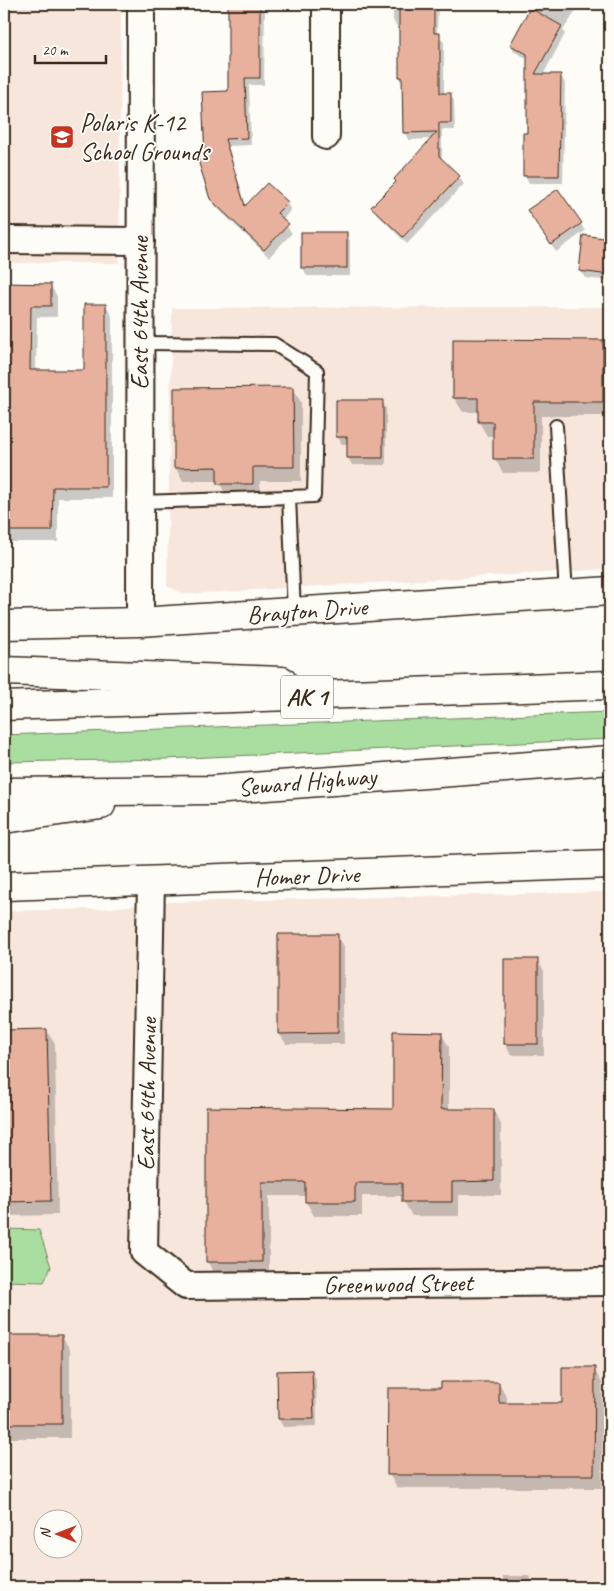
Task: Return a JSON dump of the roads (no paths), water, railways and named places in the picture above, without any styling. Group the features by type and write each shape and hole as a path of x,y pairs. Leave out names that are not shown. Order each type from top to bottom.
{"main road":[{"name":"Brayton Drive","path":"4,625 140,622 610,590"},
{"path":"4,671 536,689"},
{"name":"AK 1","path":"4,706 610,685"},
{"name":"Seward Highway","path":"4,792 213,790 610,760"},
{"path":"4,819 213,790"},
{"name":"Homer Drive","path":"4,886 610,864"}],"street":[{"name":"East 64th Avenue","path":"140,622 141,4"},
{"path":"326,4 326,136"},
{"path":"4,240 140,241"},
{"name":"East 64th Avenue","path":"151,882 144,1252 186,1286"},
{"name":"Greenwood Street","path":"186,1286 610,1282"}],"lane":[{"path":"140,342 274,344 317,371 314,496 140,502"},
{"path":"556,426 566,594"},
{"path":"289,497 294,612"}],"place":[{"name":"Polaris K-12 School Grounds","path":"62,137"}]}
